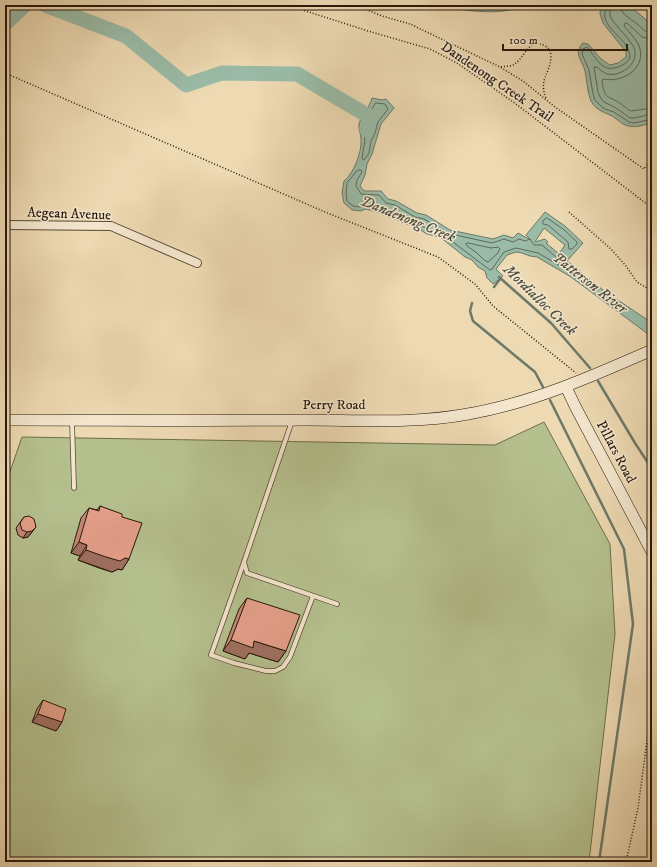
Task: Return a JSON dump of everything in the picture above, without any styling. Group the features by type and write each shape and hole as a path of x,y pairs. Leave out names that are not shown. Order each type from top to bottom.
{"main road":[{"name":"Perry Road","path":"5,420 412,420 448,417 498,408 566,386 652,350"},
{"name":"Pillars Road","path":"566,386 575,406 652,552"}],"street":[{"name":"Aegean Avenue","path":"5,226 111,226 197,264"}],"lane":[{"path":"72,420 74,488"},
{"path":"292,420 212,655 266,671 275,671 283,667 290,657 313,596"},
{"path":"244,562 247,573 337,604"}],"path":[{"name":"Dandenong Creek Trail","path":"287,5 430,49 457,63 516,104 652,208"},
{"path":"355,5 382,16 410,24 500,67 523,81 546,100 644,169 652,158"},
{"path":"592,8 595,5"},
{"path":"500,67 511,66 516,63 530,46 535,44 545,46 550,50 551,56 543,85 546,100"},
{"path":"5,73 325,212 438,257 475,284 493,306 583,379"},
{"path":"569,212 611,249 638,282 647,288 652,289"},
{"path":"626,862 638,808 652,703"}],"shaded area":[{"path":"544,422 610,544 615,634 589,862 5,862 5,486 22,437 495,445"}],"water":[{"path":"431,5 526,5 515,9 491,12"},
{"path":"601,5 628,5 652,26 652,122 645,125 626,126 612,116 599,110 591,101 584,67 578,54 583,43 588,44 601,59 610,65 618,63 626,57 626,52 603,23 600,14"},
{"name":"Patterson River","path":"372,98 382,100 386,99 394,108 381,124 372,154 367,164 365,175 360,186 364,191 381,191 388,199 396,201 417,213 426,215 450,230 493,239 504,235 513,238 518,233 531,240 526,235 545,212 565,226 583,243 567,261 603,290 652,323 652,337 571,277 537,257 516,252 507,255 496,269 503,276 493,284 487,278 485,271 440,237 427,234 417,228 374,211 365,209 361,211 352,210 344,203 342,193 344,181 354,168 359,156 361,137 359,124","holes":["544,228 565,245 559,254 546,243 548,242 545,239 535,242"]}],"building":[{"path":"5,460 7,462 7,470 5,471"},
{"path":"100,506 122,514 122,517 142,523 129,559 125,558 120,561 106,557 86,550 87,545 79,542 89,508 99,511"},
{"path":"29,516 34,519 36,527 32,531 27,532 22,530 20,523 24,517"},
{"path":"247,598 300,615 286,651 254,641 253,648 231,640"},
{"path":"43,700 66,709 62,722 38,714"}],"waterway":[{"name":"Dandenong Creek","path":"5,24 25,5"},
{"name":"Dandenong Creek","path":"45,5 126,36 186,85 222,73 297,74 370,117 367,130"},
{"name":"Mordialloc Creek","path":"499,277 551,323 590,368"},
{"path":"494,287 500,279"},
{"path":"472,303 470,311 473,321 535,372 543,387"},
{"name":"Mordialloc Creek","path":"598,381 652,469"},
{"path":"550,400 624,549 633,624 599,862"},
{"name":"Mordialloc Creek","path":"648,862 652,844"}]}
